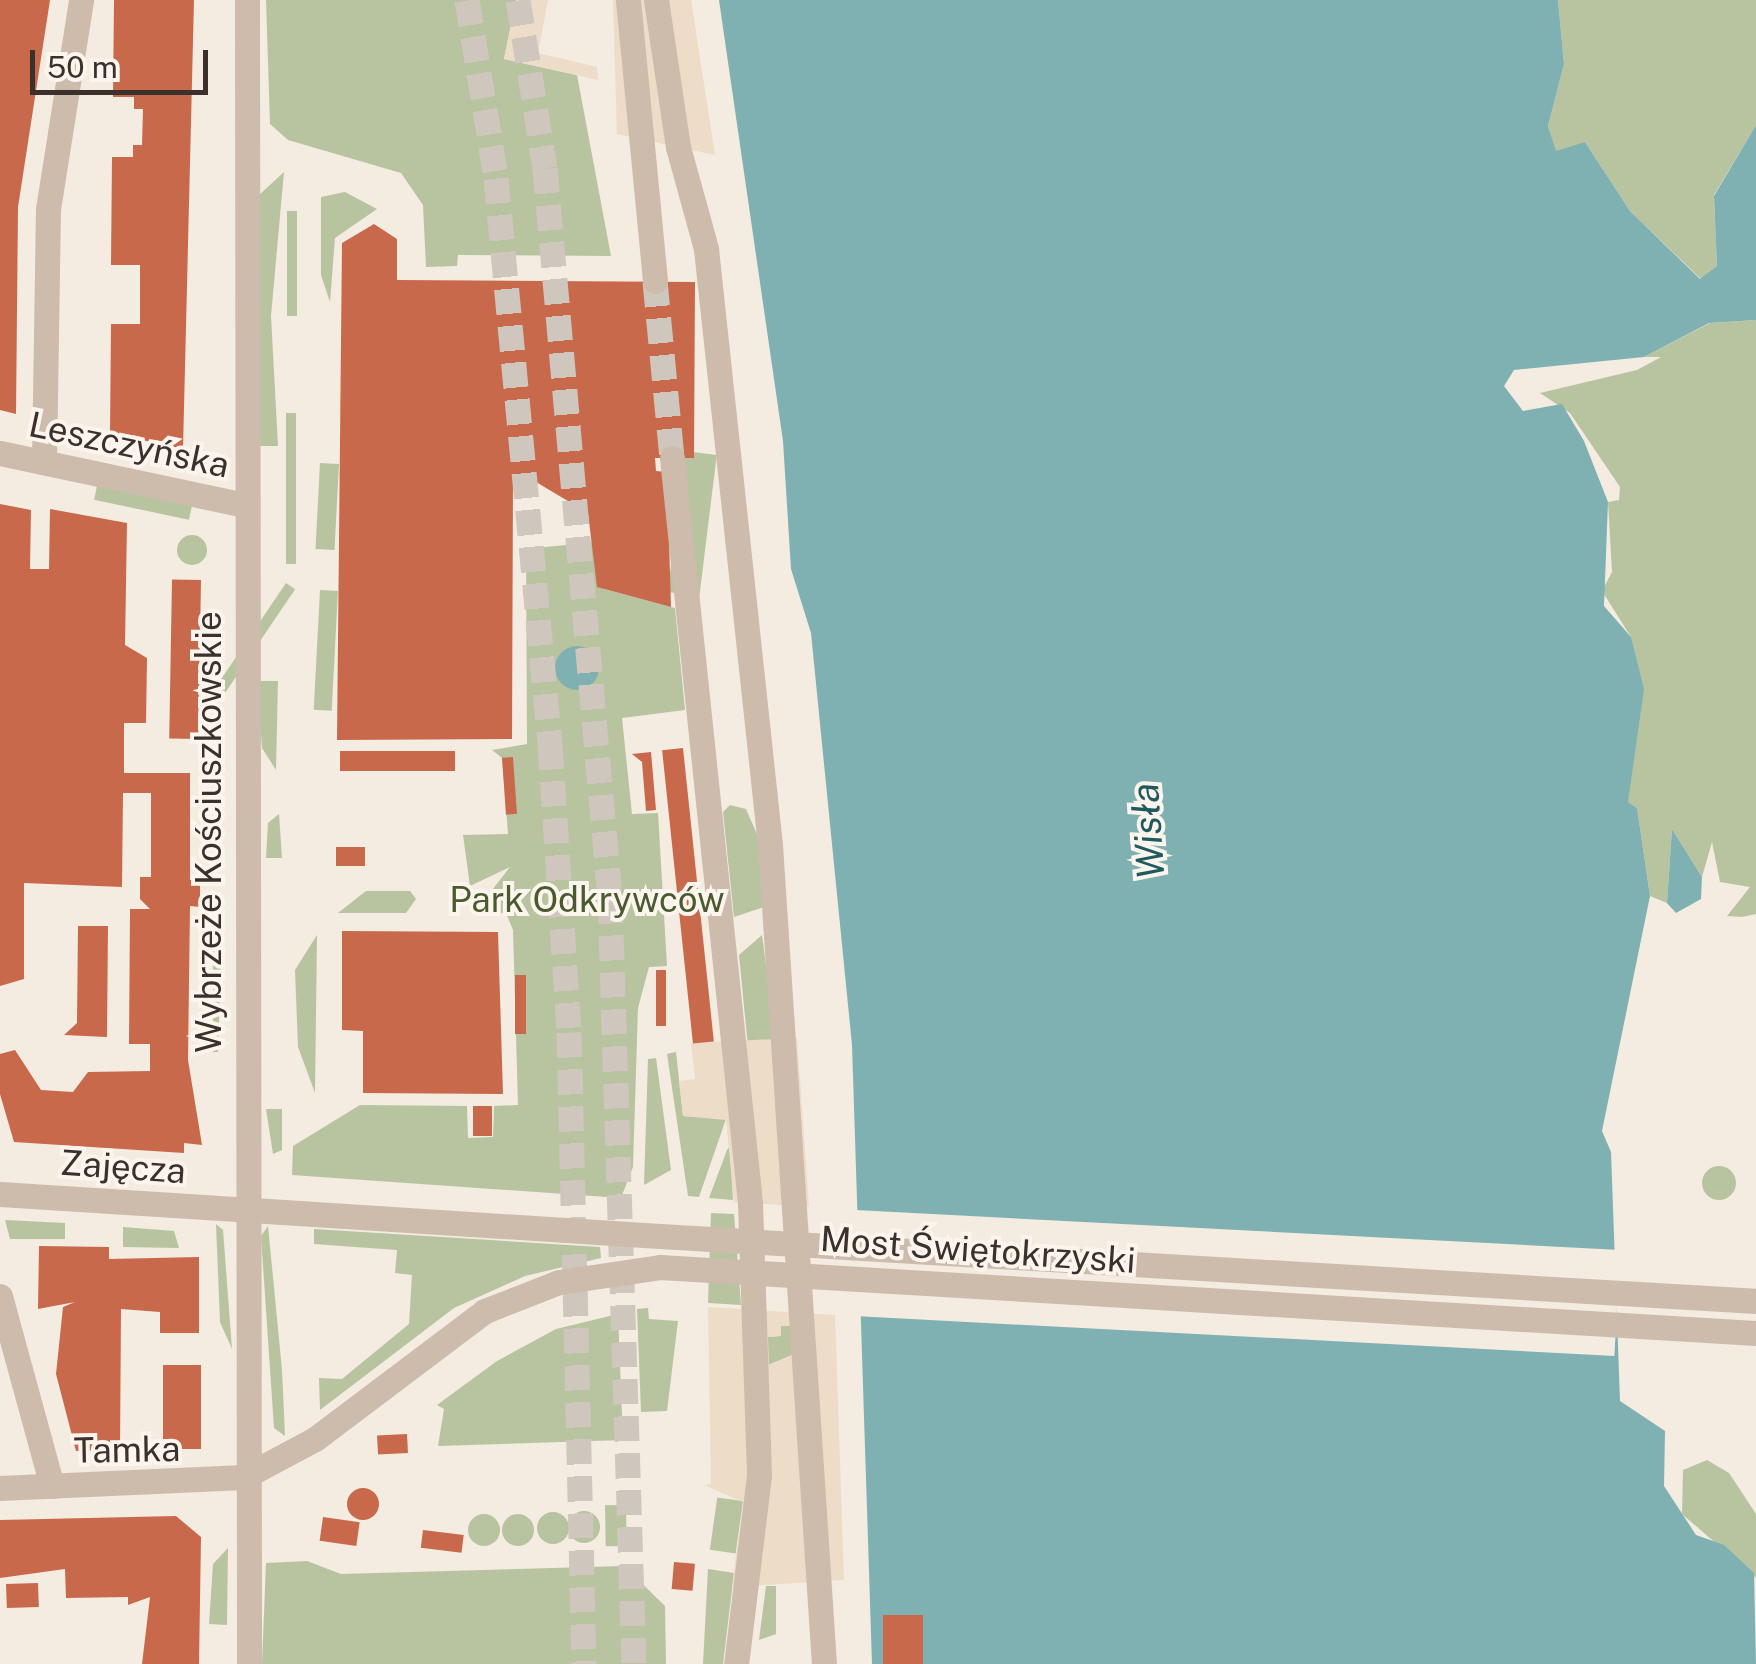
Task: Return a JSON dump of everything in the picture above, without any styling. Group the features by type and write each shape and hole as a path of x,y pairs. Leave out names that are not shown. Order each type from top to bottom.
{"street":[{"path":"44,462 48,209 81,0"},
{"name":"Wybrzeże Kościuszkowskie","path":"247,0 242,1210 254,1472 249,1664"},
{"path":"628,0 655,281"},
{"path":"656,0 678,148 706,249 770,841 824,1664"},
{"name":"Leszczyńska","path":"0,453 244,505"},
{"path":"672,458 750,1203 759,1476 736,1664"},
{"name":"Zajęcza","path":"0,1194 242,1210"},
{"name":"Most Świętokrzyski","path":"242,1210 1756,1301"},
{"name":"Most Świętokrzyski","path":"254,1472 315,1439 485,1311 560,1282 660,1266 1756,1334"},
{"path":"0,1296 52,1486"},
{"name":"Tamka","path":"0,1488 211,1484 254,1472"}],"green space":[{"path":"266,0 516,0 504,59 577,75 611,256 458,255 457,266 426,267 423,205 401,173 288,140 270,124"},
{"path":"1558,0 1756,0 1756,125 1714,195 1717,266 1701,279 1630,211 1585,142 1556,153 1548,126 1564,64"},
{"path":"284,172 271,316 278,446 257,446 259,195"},
{"path":"345,192 377,209 335,238 330,302 321,275 321,197"},
{"path":"287,211 297,211 297,316 287,316"},
{"path":"1756,320 1756,914 1742,917 1727,916 1750,887 1720,882 1712,842 1702,877 1672,829 1667,903 1650,896 1637,808 1628,802 1631,637 1602,591 1612,572 1608,502 1619,500 1620,487 1570,413 1540,393 1637,370 1661,357 1644,357 1710,323"},
{"path":"286,413 296,413 296,564 286,564"},
{"path":"685,451 717,455 699,596 668,592"},
{"path":"320,463 339,464 334,550 315,549"},
{"path":"97,486 192,506 189,520 94,500"},
{"path":"192,535 203,539 207,550 203,561 192,565 181,561 177,550 181,539"},
{"name":"Park Odkrywców","path":"595,542 604,589 675,608 685,710 622,718 632,814 658,813 667,966 649,967 638,1008 633,1167 621,1198 292,1175 293,1146 360,1105 467,1106 468,1138 493,1137 494,1106 518,1105 513,930 506,913 475,913 473,895 492,890 510,867 470,886 463,835 508,834 502,758 492,750 527,744 526,549"},
{"path":"286,583 295,589 218,704 209,697"},
{"path":"320,590 338,591 332,711 314,710"},
{"path":"257,681 278,681 276,770 262,748"},
{"path":"730,805 746,809 760,841 764,907 734,917 723,812"},
{"path":"279,814 282,858 266,858 268,823"},
{"path":"366,891 410,891 416,899 406,913 338,913"},
{"path":"213,928 222,928 218,1052 213,1052"},
{"path":"317,935 315,1093 298,1047 295,970"},
{"path":"762,935 776,1040 748,1047 739,955"},
{"path":"676,1052 683,1116 726,1119 699,1197 688,1196 667,1054"},
{"path":"656,1058 671,1170 644,1185 648,1059"},
{"path":"266,1109 282,1109 282,1150 273,1154"},
{"path":"730,1146 733,1200 709,1198 727,1150"},
{"path":"1719,1166 1731,1171 1736,1183 1731,1195 1719,1200 1707,1195 1702,1183 1707,1171"},
{"path":"711,1213 734,1214 741,1305 708,1303"},
{"path":"5,1220 65,1223 65,1239 10,1239"},
{"path":"216,1224 223,1230 232,1349 220,1322"},
{"path":"268,1226 285,1436 274,1428 261,1236"},
{"path":"123,1227 174,1231 179,1248 123,1247"},
{"path":"314,1229 600,1247 601,1258 525,1276 454,1308 320,1410 319,1378 342,1379 409,1324 412,1275 395,1273 397,1250 314,1244"},
{"path":"648,1308 649,1319 678,1321 667,1411 641,1412 637,1309"},
{"path":"618,1314 623,1440 438,1446 444,1409 437,1405 497,1361 556,1329"},
{"path":"781,1326 791,1326 792,1355 768,1365 768,1337 780,1336"},
{"path":"1707,1460 1729,1473 1756,1514 1756,1578 1682,1514 1683,1470"},
{"path":"717,1497 743,1501 736,1553 710,1550"},
{"path":"605,1505 626,1505 627,1546 606,1546"},
{"path":"584,1511 595,1516 600,1527 595,1538 584,1543 573,1538 568,1527 573,1516"},
{"path":"553,1512 565,1516 569,1528 565,1540 553,1544 541,1540 537,1528 541,1516"},
{"path":"484,1514 496,1518 500,1530 496,1542 484,1546 472,1542 468,1530 472,1518"},
{"path":"518,1514 530,1518 534,1530 530,1542 518,1546 506,1542 502,1530 506,1518"},
{"path":"228,1548 227,1625 209,1624 213,1564"},
{"path":"307,1561 341,1574 624,1566 665,1606 666,1664 262,1664 266,1563"},
{"path":"708,1569 734,1573 723,1664 703,1664"},
{"path":"766,1586 776,1586 776,1634 759,1640"}],"shaded area":[{"path":"516,0 548,0 538,53 597,67 598,80 504,59"},
{"path":"613,0 691,0 715,155 617,134"},
{"path":"797,1038 809,1207 734,1202 726,1120 683,1116 679,1081 695,1079 691,1043"},
{"path":"708,1307 835,1315 844,1580 732,1587 743,1502 704,1485 711,1484","holes":["781,1326 791,1326 792,1355 769,1365 768,1337 781,1336"]}],"water":[{"name":"Wisła","path":"719,0 1558,0 1564,64 1548,126 1556,151 1585,142 1630,211 1700,279 1717,266 1714,196 1756,125 1756,320 1709,323 1644,357 1514,370 1504,386 1523,411 1562,404 1584,441 1608,502 1604,606 1631,637 1644,689 1628,802 1637,808 1650,896 1602,1131 1611,1152 1620,1401 1665,1431 1664,1486 1696,1535 1724,1545 1754,1573 1756,1664 872,1664 852,1045 811,633 791,569 783,441"},
{"path":"577,646 592,653 599,668 592,683 577,690 562,683 555,668 562,653"},
{"path":"1672,829 1702,877 1701,899 1676,913 1667,903"}],"pier":[{"path":"856,1210 1620,1250 1614,1356 850,1316"}],"building":[{"path":"0,0 50,0 18,207 16,414 0,410"},
{"path":"114,0 194,0 183,449 110,433 111,324 140,324 140,265 111,265 112,157 133,157 133,145 142,145 143,109 134,109 134,97 113,97"},
{"path":"374,224 397,239 397,280 695,282 694,458 655,458 656,471 667,472 671,607 597,587 588,513 531,479 513,480 512,739 337,740 342,243"},
{"path":"0,504 31,510 30,569 49,569 50,509 127,523 125,645 147,658 146,723 124,723 124,773 190,773 190,880 200,880 200,907 190,906 188,1060 202,1145 184,1143 184,1153 14,1142 0,1094 0,1054 15,1050 41,1090 73,1092 88,1072 150,1071 150,1044 129,1044 130,909 150,909 140,899 140,877 151,877 151,793 123,793 122,887 24,883 24,979 0,986"},
{"path":"172,579 201,580 198,739 169,738"},
{"path":"683,748 714,1041 693,1044 662,750"},
{"path":"340,751 455,751 455,771 340,771"},
{"path":"651,752 656,810 646,811 642,762 632,754"},
{"path":"513,757 517,814 506,815 502,758"},
{"path":"336,847 365,847 365,866 336,866"},
{"path":"78,926 108,926 107,1037 64,1035 77,1023"},
{"path":"342,931 498,932 503,1094 363,1093 363,1031 342,1030"},
{"path":"656,970 666,970 666,1026 656,1026"},
{"path":"515,975 526,975 526,1034 515,1034"},
{"path":"473,1106 492,1106 492,1136 473,1136"},
{"path":"39,1246 109,1247 109,1259 199,1257 199,1333 160,1333 160,1312 121,1309 120,1450 76,1451 56,1374 63,1307 75,1302 38,1309"},
{"path":"163,1365 201,1365 201,1449 163,1449"},
{"path":"407,1434 408,1453 378,1455 377,1436"},
{"path":"363,1488 374,1493 379,1504 374,1515 363,1520 352,1515 347,1504 352,1493"},
{"path":"176,1516 201,1537 199,1664 142,1664 150,1597 128,1605 128,1597 66,1598 65,1569 0,1578 0,1520"},
{"path":"323,1517 360,1522 356,1546 320,1541"},
{"path":"423,1530 464,1535 462,1553 421,1548"},
{"path":"674,1562 695,1564 693,1591 672,1589"},
{"path":"38,1583 39,1607 7,1608 6,1584"},
{"path":"883,1615 923,1615 923,1664 883,1664"}],"tunnel":[{"path":"467,0 496,178 550,744 569,1032 584,1664"},
{"path":"518,0 545,168 610,898 634,1664"},
{"path":"655,281 672,458"}]}
